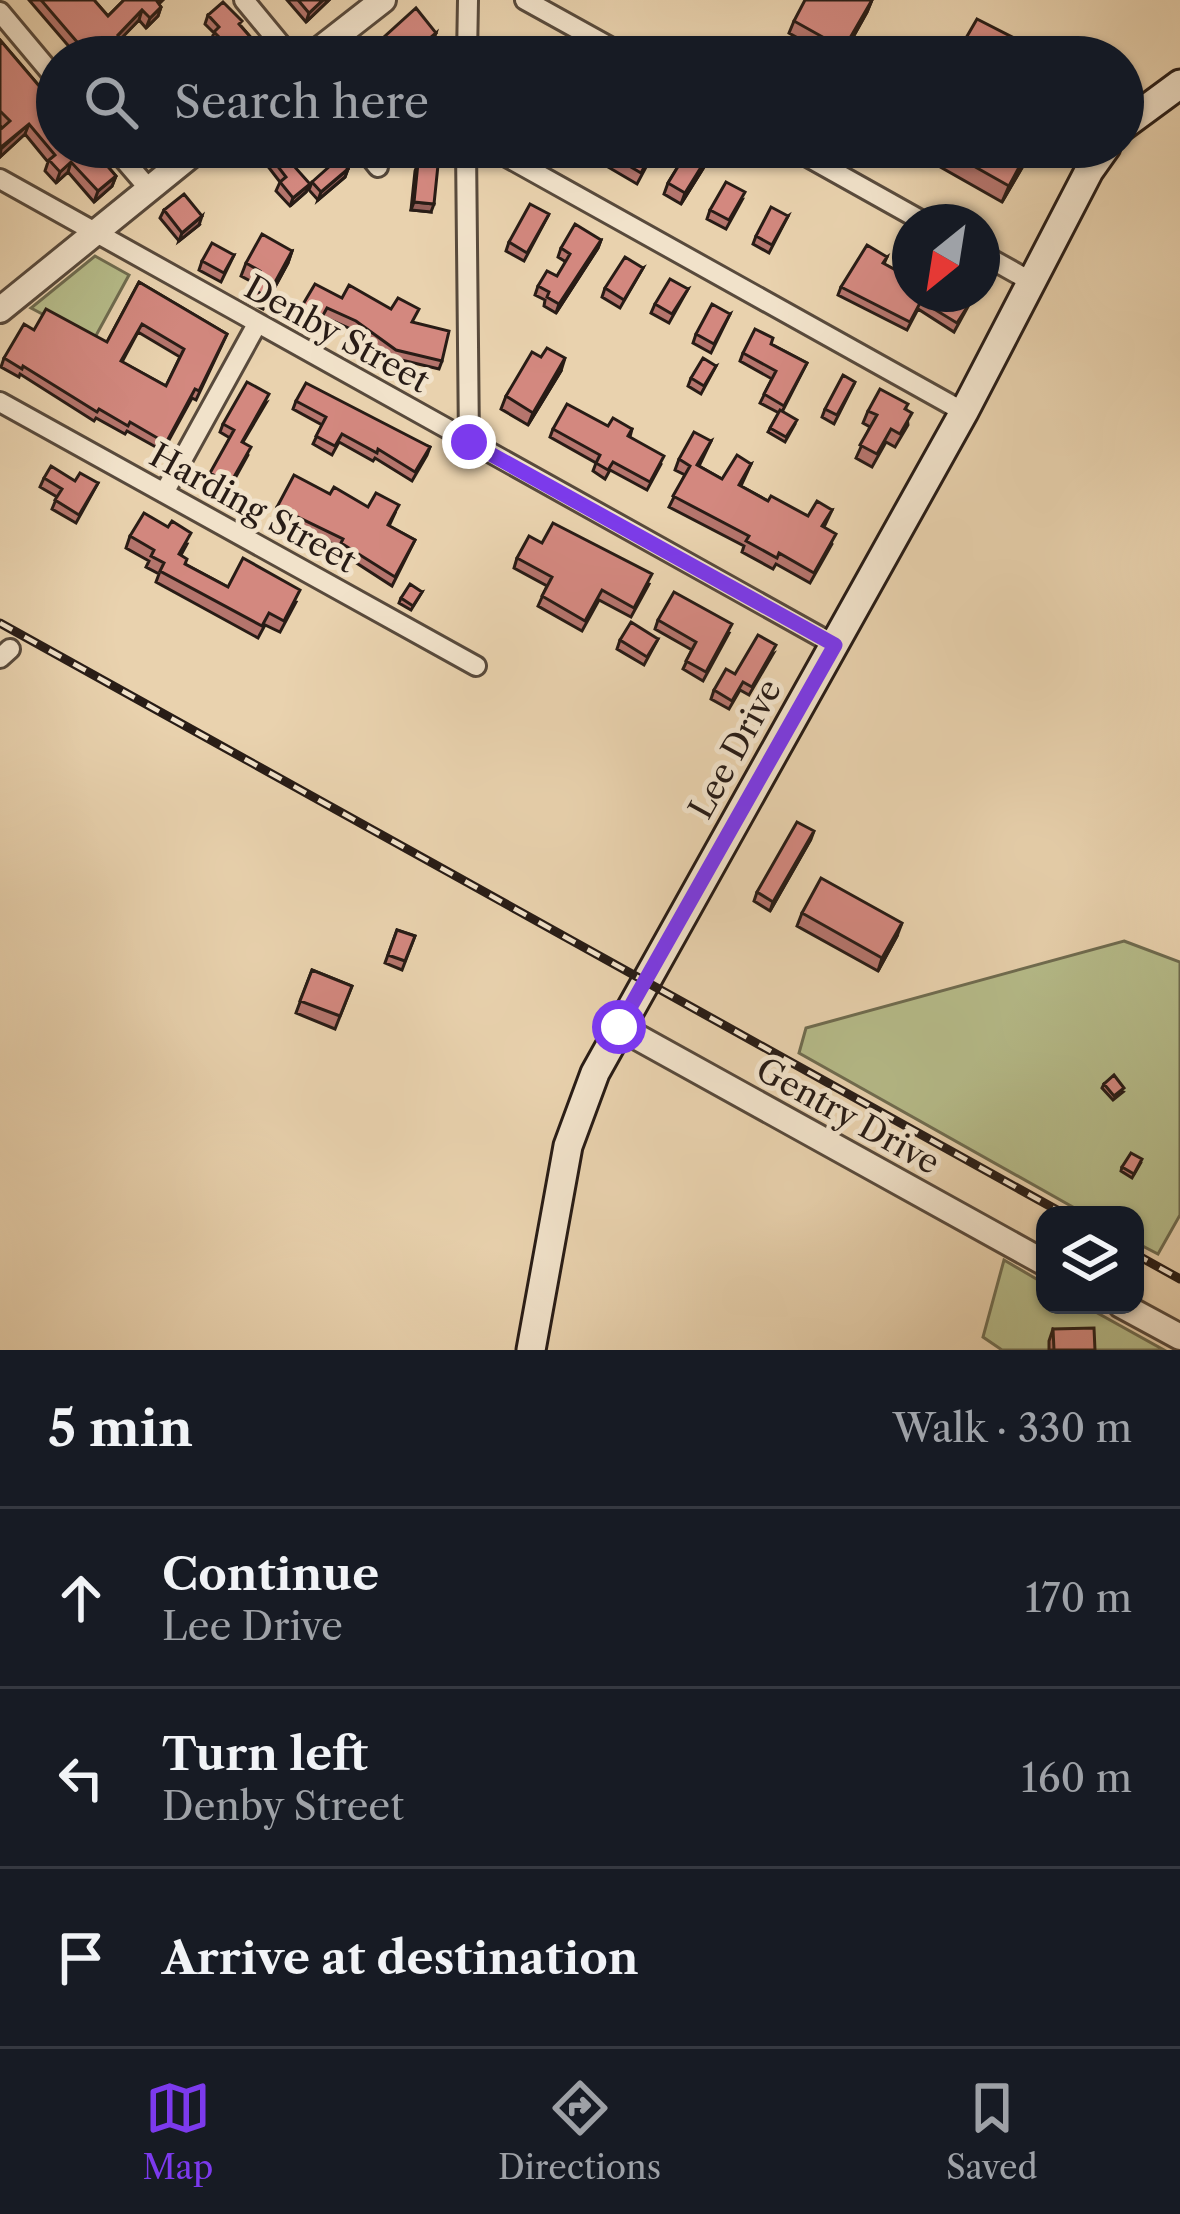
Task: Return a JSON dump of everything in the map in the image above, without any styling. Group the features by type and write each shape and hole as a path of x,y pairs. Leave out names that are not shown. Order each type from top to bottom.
{"main road":[{"path":"1144,114 1172,98"},
{"name":"Lee Drive","path":"532,1350 568,1146 595,1073 964,412 1091,168"}],"street":[{"path":"244,0 274,36"},
{"path":"337,36 383,0"},
{"path":"467,36 468,0"},
{"path":"525,0 590,36"},
{"path":"0,12 36,55"},
{"path":"131,168 150,190"},
{"path":"0,310 176,168"},
{"path":"466,168 469,442"},
{"path":"527,168 964,412"},
{"path":"828,168 892,204"},
{"name":"Denby Street","path":"0,179 835,645"},
{"path":"1000,264 1034,283"},
{"path":"164,493 257,324"},
{"name":"Harding Street","path":"0,402 476,666"},
{"name":"Gentry Drive","path":"619,1027 1036,1258"},
{"path":"1138,1314 1180,1337"}],"green space":[{"path":"95,256 129,275 93,341 31,308"},
{"path":"1124,941 1180,962 1180,1215 1158,1254 1144,1247 1144,1206 1071,1206 799,1053 806,1028"},
{"path":"1004,1260 1036,1279 1036,1314 1099,1314 1164,1350 1002,1350 983,1337"}],"building":[{"path":"41,0 94,0 108,16 124,0 156,0 161,7 150,18 142,10 119,36 72,36"},
{"path":"298,0 323,0 309,13"},
{"path":"805,0 872,0 851,36 821,36 794,21"},
{"path":"223,2 249,36 218,36 214,32 219,27 208,15"},
{"path":"416,8 436,33 432,36 385,36"},
{"path":"977,19 1010,36 967,36"},
{"path":"0,40 36,82 36,132 29,124 0,148 0,130 10,121 0,111"},
{"path":"77,168 109,168 116,176 98,191"},
{"path":"279,168 296,168 310,184 293,198 280,182 286,177"},
{"path":"328,168 348,169 321,192 312,182"},
{"path":"417,168 438,168 434,204 414,202"},
{"path":"677,168 701,168 685,193 668,183"},
{"path":"977,168 1019,168 1009,186"},
{"path":"726,182 745,192 729,220 710,210"},
{"path":"184,194 202,216 182,233 164,210"},
{"path":"530,204 549,214 527,253 509,242"},
{"path":"771,207 788,216 772,245 756,236"},
{"path":"575,224 601,240 559,304 538,286 547,271 557,276 570,254 561,248"},
{"path":"262,234 292,251 267,297 251,288 260,271 246,263"},
{"path":"212,243 234,255 224,273 202,261"},
{"path":"867,245 887,257 883,263 892,268 892,312 915,312 910,322 841,287"},
{"path":"625,257 643,268 624,300 605,288"},
{"path":"670,279 688,289 672,314 655,304"},
{"path":"139,282 227,334 166,443 130,422 128,426 97,412 4,358 24,324 34,330 46,309 107,342","holes":["142,324 184,349 166,386 121,361"]},
{"path":"315,284 342,298 349,285 391,309 398,298 419,309 412,322 449,331 442,361 396,350 356,321 327,308 322,317 302,306"},
{"path":"712,304 730,314 714,344 696,334"},
{"path":"939,312 964,312 957,323"},
{"path":"755,329 773,338 771,344 807,363 784,406 764,394 776,371 743,353"},
{"path":"547,348 565,358 533,413 506,396 532,352 541,357"},
{"path":"703,358 716,366 704,386 691,378"},
{"path":"843,375 855,382 837,415 825,409"},
{"path":"247,382 269,394 242,442 251,447 230,484 210,473 234,430 223,424"},
{"path":"306,383 430,447 415,472 342,434 335,446 316,436 326,417 296,401"},
{"path":"880,389 908,404 905,409 912,413 900,434 891,429 877,454 860,445 877,415 868,411"},
{"path":"567,404 608,426 613,418 632,429 628,436 664,456 650,482 613,462 608,470 596,463 600,455 553,429"},
{"path":"780,410 797,420 786,437 770,428"},
{"path":"694,432 711,441 697,465 722,479 737,455 751,464 739,485 808,516 817,501 832,510 822,526 836,534 814,573 779,553 777,558 746,541 749,536 673,496 690,466 679,459"},
{"path":"51,466 75,481 80,473 98,483 79,515 55,500 62,489 44,478"},
{"path":"294,475 330,494 334,487 368,507 376,493 399,505 388,525 415,540 395,577 341,543 343,539 277,507"},
{"path":"144,513 168,527 172,521 191,533 179,554 187,559 185,564 228,587 243,558 300,590 284,621 269,613 262,626 160,571 164,563 151,556 154,550 130,536"},
{"path":"553,523 652,574 634,608 602,590 585,621 542,596 552,577 517,558 529,536 542,543"},
{"path":"410,584 422,592 413,606 401,598"},
{"path":"674,592 732,624 706,672 686,661 696,642 658,620"},
{"path":"631,622 658,639 647,657 620,640"},
{"path":"758,635 776,645 752,687 743,682 732,701 714,690 726,669 735,674"},
{"path":"797,822 814,831 773,902 757,892"},
{"path":"821,878 902,923 882,958 802,913"},
{"path":"397,930 415,936 405,961 388,955"},
{"path":"312,970 352,986 340,1016 300,1001"},
{"path":"1114,1075 1124,1088 1114,1096 1104,1084"},
{"path":"1131,1153 1142,1159 1134,1174 1122,1167"},
{"path":"1094,1328 1095,1350 1054,1350 1053,1329"}],"railway":[{"path":"0,623 1050,1206"},
{"path":"1144,1259 1180,1279"}],"route":[{"path":"469,442 835,645 619,1027"}]}
